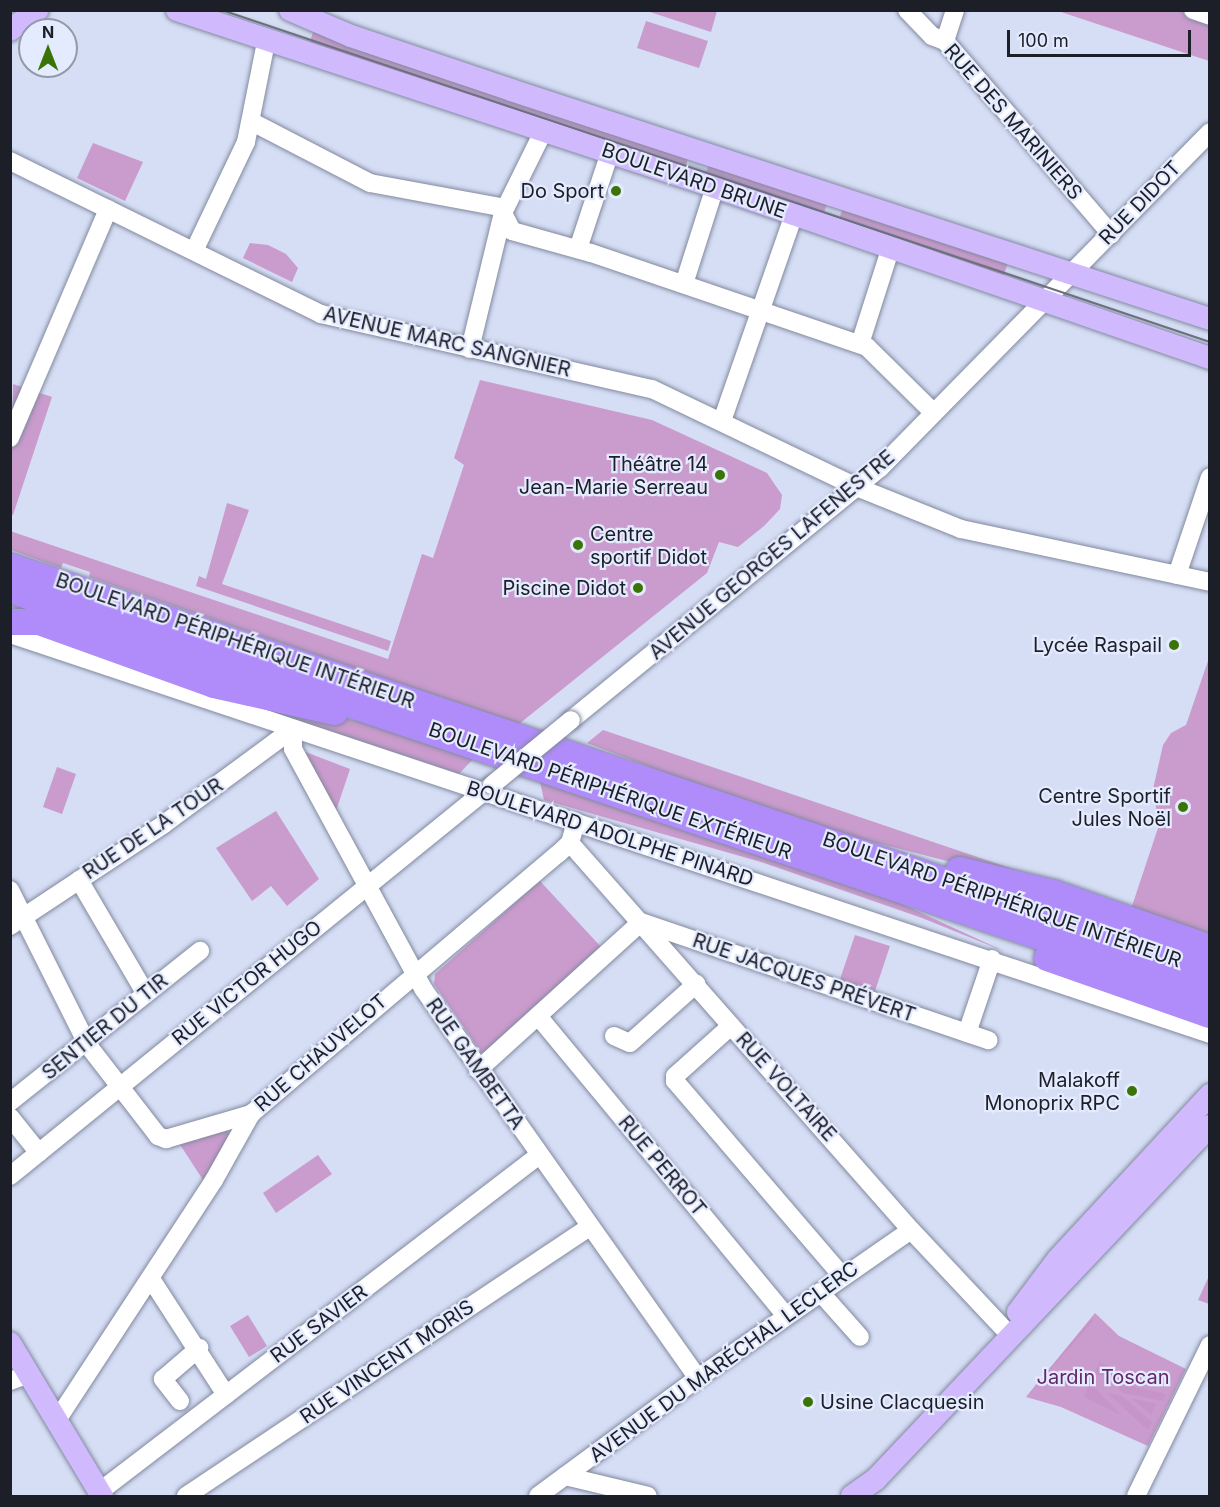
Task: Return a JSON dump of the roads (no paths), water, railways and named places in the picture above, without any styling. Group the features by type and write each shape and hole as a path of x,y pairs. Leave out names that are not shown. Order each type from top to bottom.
{"highway":[{"name":"BOULEVARD PÉRIPHÉRIQUE INTÉRIEUR","path":"10,566 1209,970"},
{"name":"BOULEVARD PÉRIPHÉRIQUE EXTÉRIEUR","path":"10,590 1209,994"},
{"path":"10,622 39,622 165,669 263,698 337,712 383,714"},
{"path":"853,849 1054,893 1209,948"},
{"path":"877,883 1009,944 1209,1015"}],"main road":[{"name":"BOULEVARD BRUNE","path":"177,10 266,42 339,61 715,187 1209,358"},
{"name":"BOULEVARD BRUNE","path":"290,10 351,36 511,90 1209,319"},
{"path":"970,1377 1003,1328 1058,1259 1209,1095"},
{"path":"852,1497 872,1488 970,1377 1209,1126"},
{"path":"10,1343 20,1377 57,1420 101,1494"}],"street":[{"path":"945,41 955,10"},
{"path":"1193,10 1209,16"},
{"name":"RUE DES MARINIERS","path":"911,12 932,36 945,41 1111,234"},
{"path":"194,251 252,123 266,42"},
{"path":"252,123 370,183 504,210"},
{"path":"470,349 504,210 544,130"},
{"name":"RUE DIDOT","path":"1046,300 1209,132"},
{"path":"578,249 610,152"},
{"name":"AVENUE MARC SANGNIER","path":"10,161 321,314 652,389 859,488 961,529 1209,582"},
{"path":"684,284 715,187"},
{"path":"10,438 108,209"},
{"path":"504,210 507,227 521,236 578,249 860,344 934,413"},
{"path":"722,421 794,214"},
{"path":"860,344 891,247"},
{"name":"AVENUE GEORGES LAFENESTRE","path":"488,789 859,488 1046,300"},
{"path":"1177,575 1209,477"},
{"name":"BOULEVARD ADOLPHE PINARD","path":"10,634 293,729 488,789 576,822 992,959 1209,1034"},
{"name":"RUE DE LA TOUR","path":"16,922 164,824 293,729"},
{"name":"RUE GAMBETTA","path":"293,729 292,748 414,974 478,1070 698,1378"},
{"name":"RUE VICTOR HUGO","path":"10,1176 488,789"},
{"path":"570,843 576,822"},
{"name":"RUE VOLTAIRE","path":"570,843 911,1230 1003,1328"},
{"name":"RUE CHAUVELOT","path":"57,1420 151,1279 251,1114 570,843"},
{"path":"79,880 146,994"},
{"path":"10,890 16,922 87,1044 118,1088 158,1136 166,1139 251,1114"},
{"path":"478,1070 641,922"},
{"name":"RUE JACQUES PRÉVERT","path":"641,922 988,1040"},
{"name":"SENTIER DU TIR","path":"10,1102 87,1044 200,951"},
{"path":"967,1033 992,959"},
{"path":"614,1036 630,1043 696,984"},
{"name":"RUE PERROT","path":"538,1016 786,1316"},
{"path":"731,1026 675,1076 675,1081 842,1276"},
{"path":"10,1117 39,1153"},
{"name":"RUE SAVIER","path":"101,1494 538,1155"},
{"name":"RUE VINCENT MORIS","path":"186,1497 589,1227"},
{"name":"AVENUE DU MARÉCHAL LECLERC","path":"538,1497 698,1378 911,1230"},
{"path":"151,1279 199,1348 226,1395"},
{"path":"820,1292 861,1337"},
{"path":"1143,1495 1209,1345"},
{"path":"180,1401 163,1379 199,1348"},
{"path":"566,1476 648,1497"}],"tram line":[{"path":"222,10 1210,342"}],"place":[{"name":"Do Sport","path":"616,191"},
{"name":"Théâtre 14 Jean-Marie Serreau","path":"720,475"},
{"name":"Centre sportif Didot","path":"578,545"},
{"name":"Piscine Didot","path":"638,588"},
{"name":"Lycée Raspail","path":"1174,645"},
{"name":"Centre Sportif Jules Noël","path":"1183,807"},
{"name":"Malakoff Monoprix RPC","path":"1132,1091"},
{"name":"Usine Clacquesin","path":"808,1402"}],"park label":[{"name":"Jardin Toscan","path":"1103,1377"}]}
